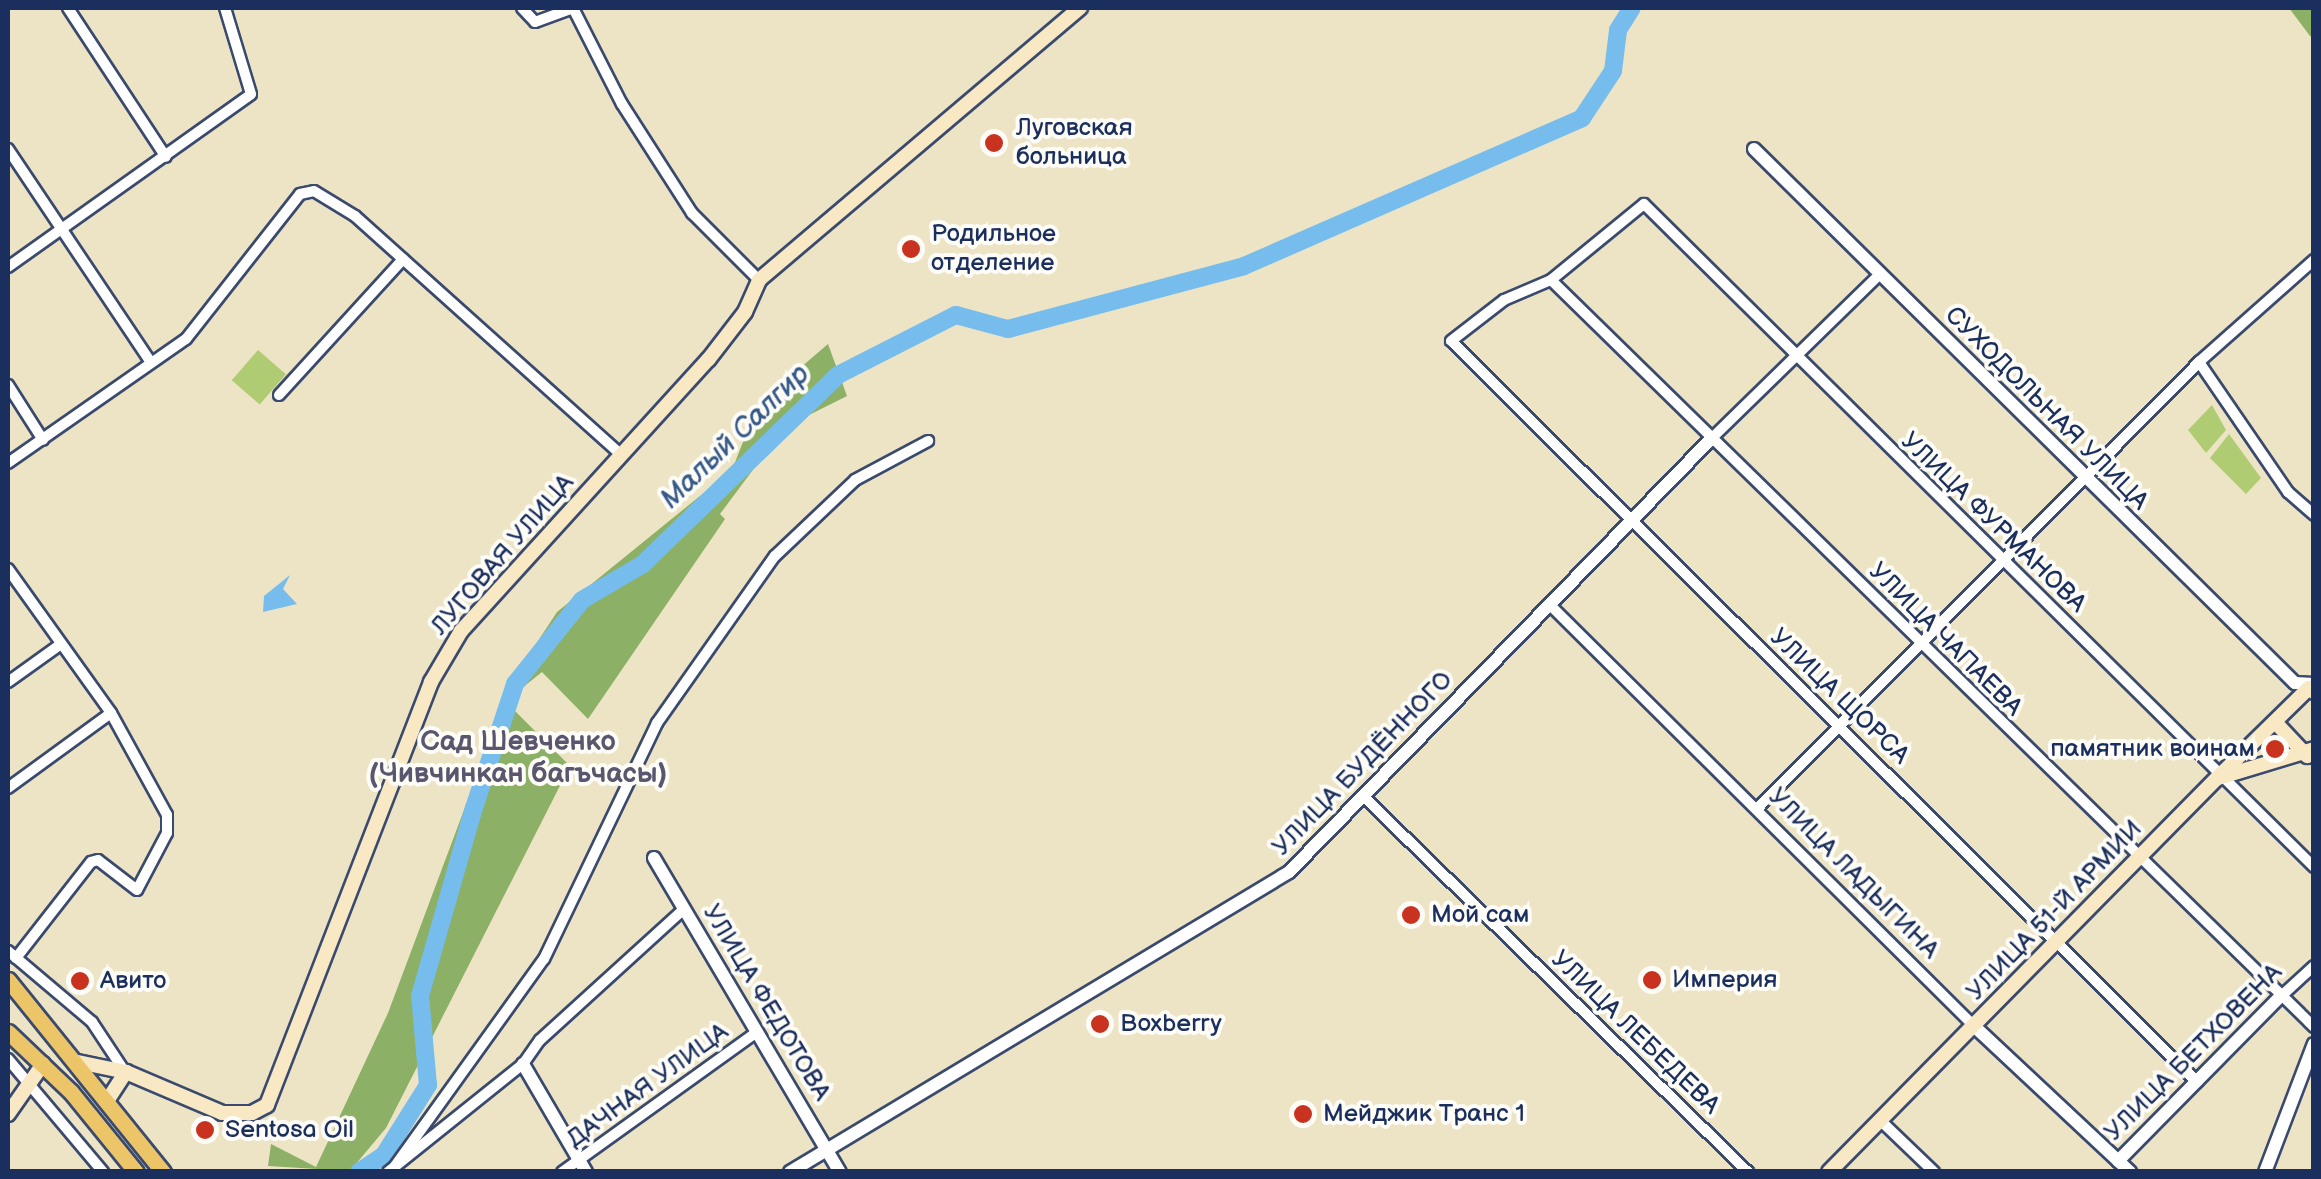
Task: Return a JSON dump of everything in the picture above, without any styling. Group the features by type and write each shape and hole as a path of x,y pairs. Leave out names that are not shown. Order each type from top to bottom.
{"main road":[{"name":"ЛУГОВАЯ УЛИЦА","path":"78,1062 126,1072 222,1113 252,1113 267,1104 441,662 461,631 745,312 759,280 1080,8"},
{"name":"УЛИЦА 51-Й АРМИИ","path":"1829,1172 2217,778 2312,688"},
{"path":"2276,722 2310,753"},
{"path":"2217,778 2310,753"},
{"path":"8,980 163,1172"},
{"path":"8,1032 43,1064 136,1172"},
{"path":"8,1114 43,1064"},
{"path":"107,1101 126,1072"}],"street":[{"path":"68,8 166,157"},
{"path":"8,267 251,94 224,8"},
{"path":"522,8 535,22 573,8 622,104 692,213 759,280"},
{"path":"8,149 150,364"},
{"name":"СУХОДОЛЬНАЯ УЛИЦА","path":"1754,149 2083,479 2296,683 2312,688"},
{"path":"8,463 186,340 307,192 345,208 621,455"},
{"name":"УЛИЦА ФУРМАНОВА","path":"1551,280 1644,204 2004,563 2214,762 2217,778 2314,868"},
{"path":"279,395 403,258"},
{"path":"1757,809 2199,362 2314,260"},
{"name":"УЛИЦА БУДЁННОГО","path":"790,1172 1289,872 1794,354 1879,275"},
{"name":"УЛИЦА ЩОРСА","path":"1551,280 1504,300 1451,341 2198,1082"},
{"name":"УЛИЦА ЧАПАЕВА","path":"1551,280 2278,999 2314,1027"},
{"path":"2199,362 2288,492 2314,515"},
{"path":"8,386 43,440"},
{"path":"392,1169 544,959 657,723 775,556 855,480 928,441"},
{"path":"8,569 111,713 168,815 167,833 136,890 98,860 91,862 12,955 92,1022 126,1072"},
{"name":"УЛИЦА ЛАДЫГИНА","path":"1549,604 1974,1026 2130,1172"},
{"path":"8,682 61,644"},
{"path":"8,788 111,713"},
{"name":"УЛИЦА ЛЕБЕДЕВА","path":"1364,797 1748,1172"},
{"name":"УЛИЦА ФЕДОТОВА","path":"654,858 840,1172"},
{"path":"392,1169 523,1064 540,1040 683,910"},
{"name":"УЛИЦА БЕТХОВЕНА","path":"2107,1172 2314,966"},
{"name":"ДАЧНАЯ УЛИЦА","path":"562,1172 583,1165 757,1032"},
{"path":"2265,1172 2314,1044"},
{"path":"8,1059 32,1080 102,1172"},
{"path":"523,1064 583,1165"},
{"path":"1880,1120 1934,1172"}],"green space":[{"path":"2289,8 2313,8 2313,38 2310,36"},
{"path":"828,344 847,396 785,427 720,514 725,519 588,719 542,672 522,688 514,710 570,766 386,1128 350,1171 268,1166 271,1144 316,1167 388,1013 513,679 557,612 732,470 758,404"},
{"path":"258,350 286,374 260,404 232,380"},
{"path":"2212,405 2226,430 2206,453 2188,430"},
{"path":"2229,434 2261,478 2246,494 2210,458"}],"water":[{"path":"290,575 283,589 297,604 263,612 264,596"}],"waterway":[{"name":"Малый Салгир","path":"359,1172 384,1155 428,1085 420,996 474,808 515,684 582,600 643,564 838,375 956,315 1008,329 1244,266 1582,118 1613,71 1618,30 1632,8"}],"place":[{"name":"Луговская больница","path":"994,143"},
{"name":"Родильное отделение","path":"911,249"},
{"name":"памятник воинам","path":"2275,749"},
{"name":"Мой сам","path":"1411,915"},
{"name":"Империя","path":"1652,980"},
{"name":"Авито","path":"80,981"},
{"name":"Boxberry","path":"1100,1024"},
{"name":"Мейджик Транс 1","path":"1303,1114"},
{"name":"Sentosa Oil","path":"205,1130"}],"district":[{"name":"Сад Шевченко (Чивчинкан багъчасы)","path":"518,758"}]}
